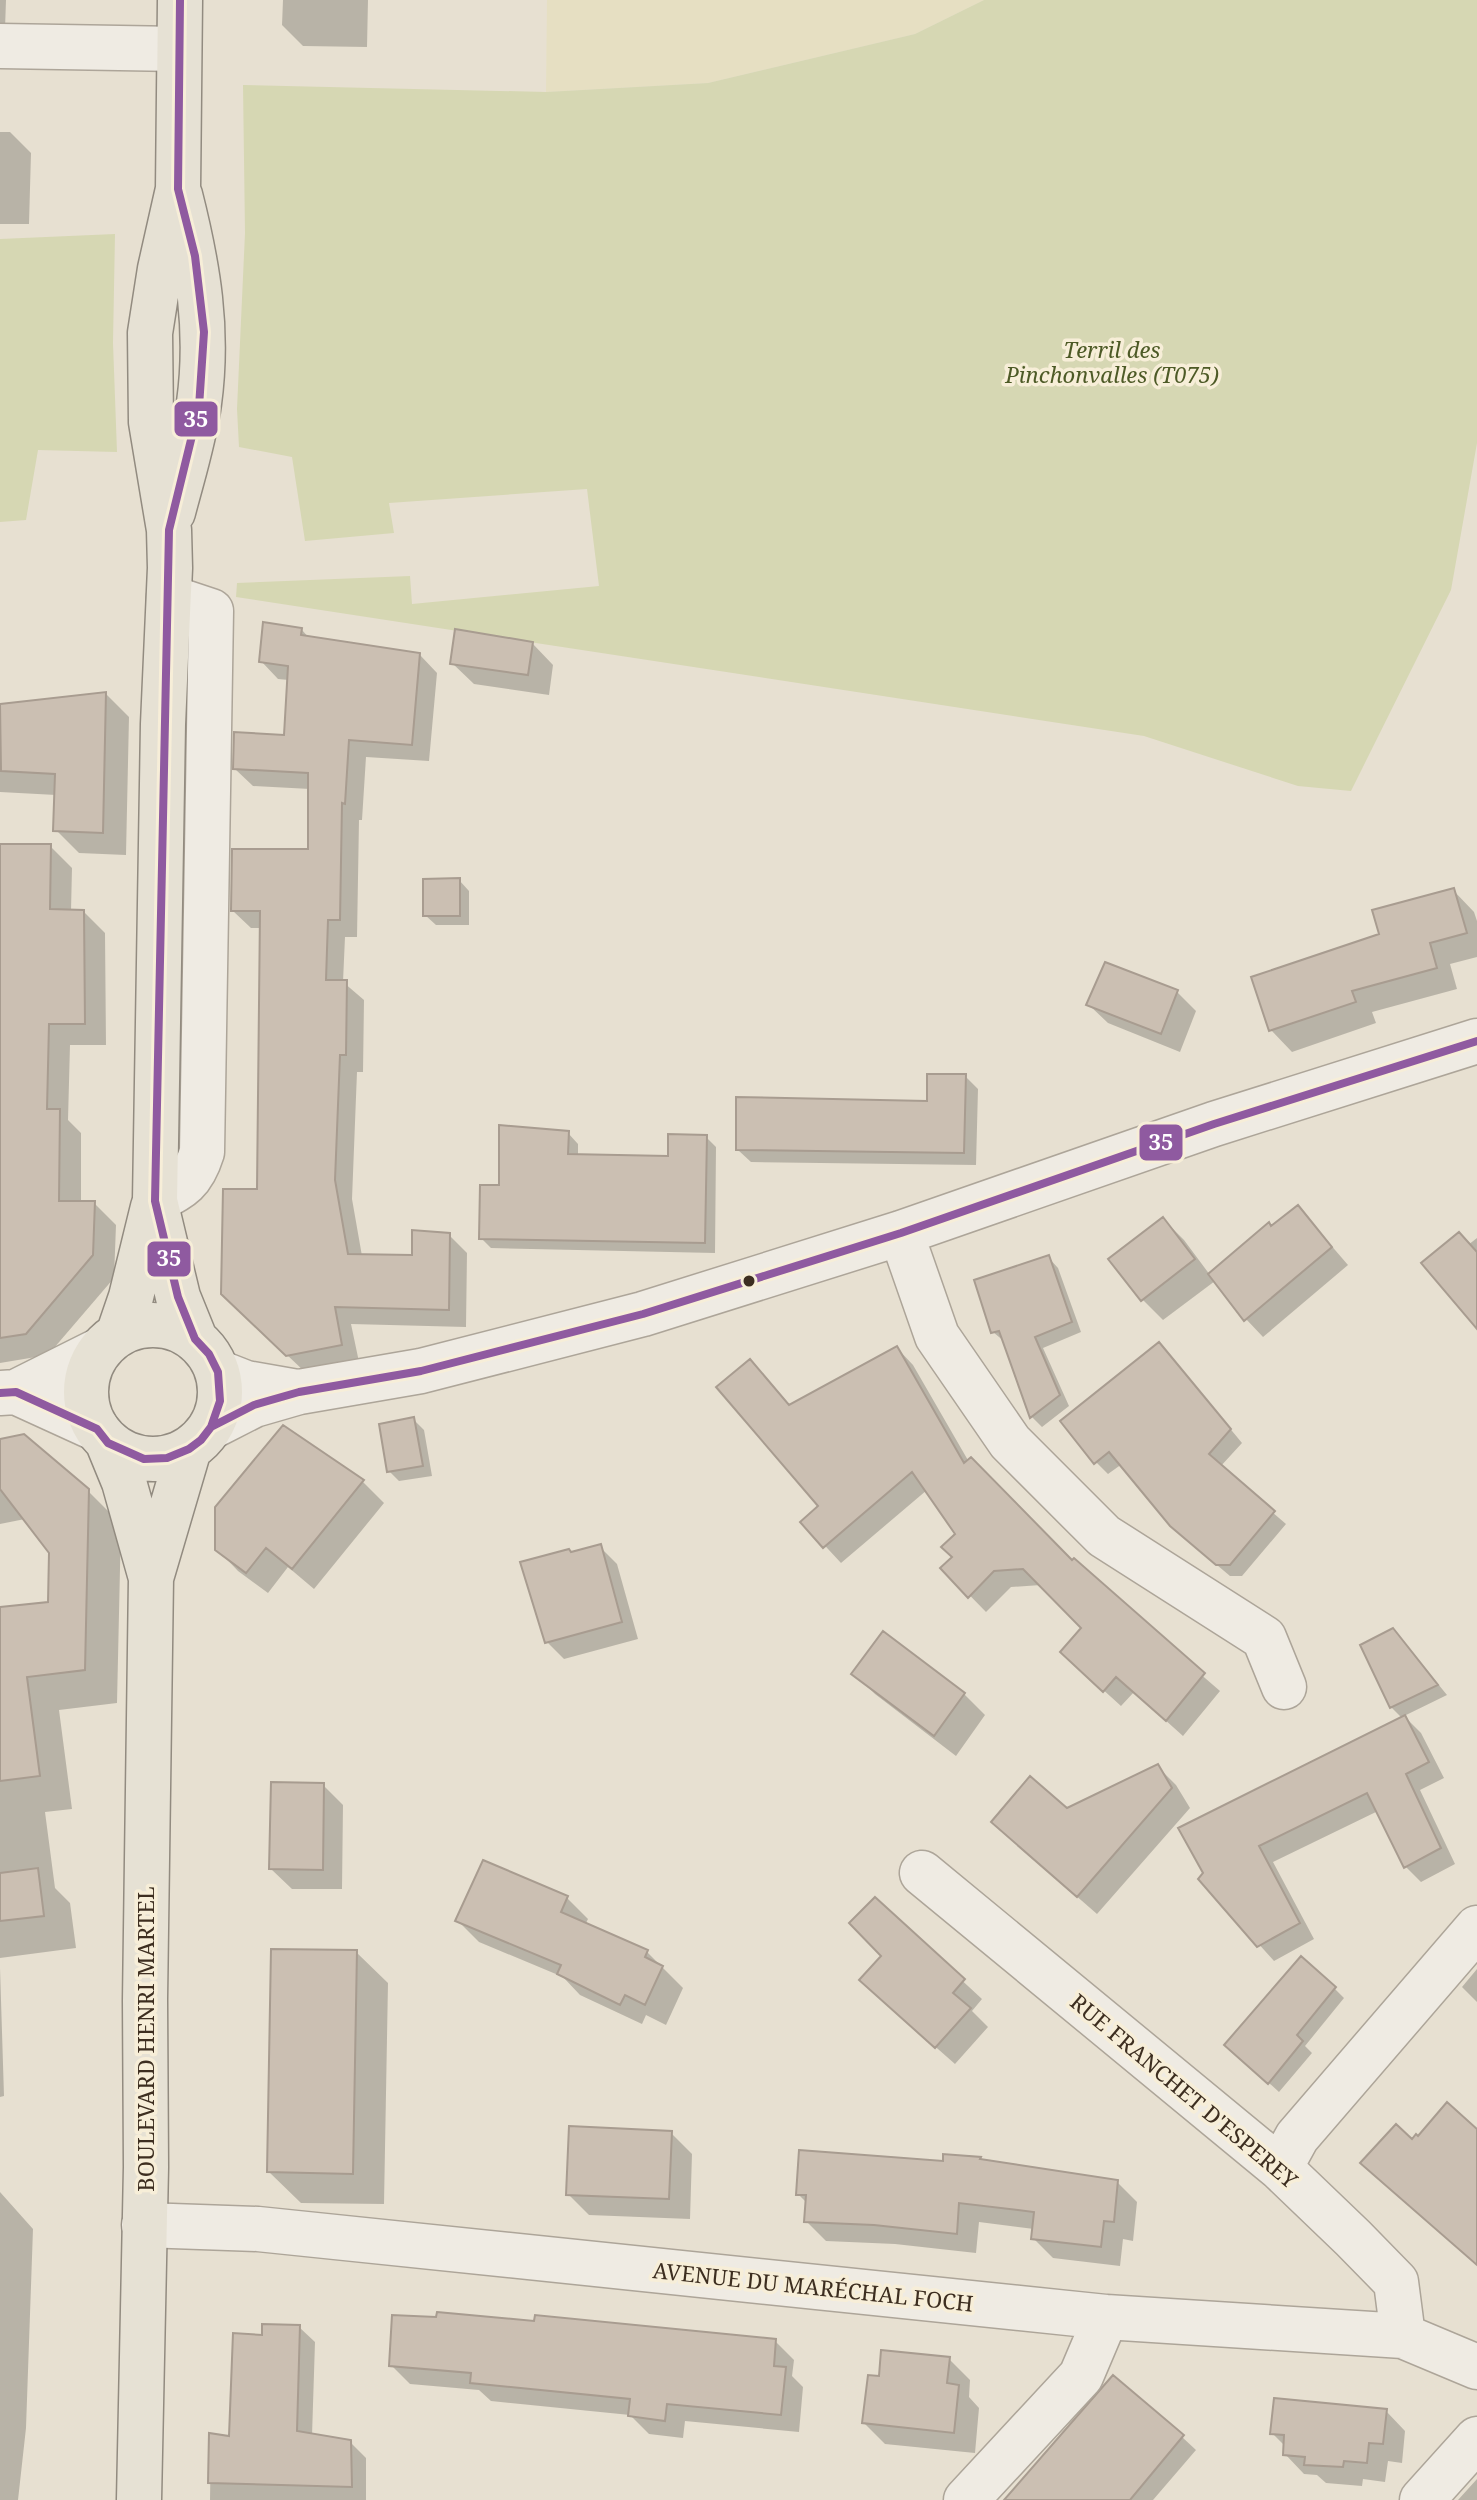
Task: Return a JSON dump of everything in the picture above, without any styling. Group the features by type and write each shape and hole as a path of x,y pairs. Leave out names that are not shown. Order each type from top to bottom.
{"main road":[{"path":"155,1201 175,1285 207,1355 220,1401 200,1438 167,1458 144,1459 102,1436 87,1404 87,1375 109,1342 131,1297 155,1201 169,530 199,407 204,332 195,256 178,189 180,0"},
{"path":"109,1342 143,1325 171,1327 207,1355"},
{"name":"BOULEVARD HENRI MARTEL","path":"102,1436 124,1482 151,1578 139,2500"},
{"name":"BOULEVARD HENRI MARTEL","path":"151,1578 200,1438"}],"street":[{"path":"0,46 179,49"},
{"path":"200,1438 254,1405 299,1392 421,1371 643,1314 901,1233 1214,1124 1477,1041"},
{"path":"901,1233 937,1336 1010,1442 1104,1536 1264,1638 1284,1687"},
{"path":"8,1392 109,1342"},
{"path":"207,1355 246,1383 299,1392"},
{"path":"8,1392 102,1436"},
{"name":"RUE FRANCHET D'ESPEREY","path":"922,1873 1280,2168 1396,2282 1403,2336"},
{"path":"1280,2168 1297,2137 1477,1928"},
{"name":"AVENUE DU MARÉCHAL FOCH","path":"144,2225 258,2229 1106,2317 1403,2336 1477,2367"},
{"path":"966,2500 1081,2376 1106,2317"},
{"path":"1422,2500 1477,2439"}],"shaded area":[{"path":"547,0 984,0 915,34 708,83 546,92"}],"green space":[{"name":"Terril des Pinchonvalles (T075)","path":"984,0 1477,0 1477,443 1451,590 1351,791 1298,786 1144,736 236,597 237,583 410,576 412,604 599,586 587,489 389,503 394,533 305,541 292,457 239,447 237,409 245,233 243,85 546,92 708,83 915,34"},
{"path":"115,234 113,343 117,452 38,450 26,520 0,522 0,239"}],"building":[{"path":"263,622 302,628 301,635 420,653 412,745 349,740 345,804 342,803 340,920 328,920 326,980 347,980 346,1055 340,1055 335,1180 348,1254 412,1255 412,1230 450,1233 449,1310 335,1307 342,1345 286,1356 221,1294 223,1189 257,1189 260,911 231,911 232,849 308,849 308,773 233,769 234,732 284,735 288,666 259,662"},
{"path":"455,629 533,642 528,675 450,664"},
{"path":"106,692 103,833 53,831 55,774 1,771 0,704"},
{"path":"0,844 51,844 50,909 84,910 85,1024 49,1024 47,1109 60,1109 59,1201 95,1201 93,1255 26,1334 0,1338"},
{"path":"460,878 460,916 423,916 423,879"},
{"path":"1454,888 1467,933 1430,943 1437,968 1352,991 1356,1002 1269,1031 1251,977 1379,934 1372,910"},
{"path":"1105,962 1178,990 1161,1034 1086,1005"},
{"path":"927,1074 966,1074 964,1153 736,1150 736,1097 927,1101"},
{"path":"499,1125 569,1131 568,1154 668,1156 668,1134 707,1135 705,1243 479,1239 480,1185 499,1185"},
{"path":"1298,1205 1332,1247 1244,1321 1208,1274 1269,1222 1271,1226"},
{"path":"1163,1217 1195,1259 1141,1301 1108,1259"},
{"path":"1459,1232 1477,1252 1477,1329 1421,1263"},
{"path":"1049,1255 1072,1322 1035,1337 1060,1395 1030,1418 999,1331 991,1333 974,1280"},
{"path":"1159,1342 1231,1429 1209,1454 1275,1511 1230,1565 1216,1565 1170,1526 1109,1452 1094,1464 1060,1421"},
{"path":"897,1346 964,1463 971,1457 1072,1560 1074,1558 1205,1673 1166,1721 1116,1677 1103,1692 1060,1652 1081,1628 1023,1569 994,1571 968,1598 940,1568 952,1557 941,1547 955,1534 912,1472 823,1548 800,1522 818,1506 716,1387 750,1359 789,1405"},
{"path":"414,1417 423,1466 387,1472 379,1424"},
{"path":"283,1425 364,1480 292,1569 266,1548 246,1573 215,1550 215,1507"},
{"path":"24,1434 89,1489 85,1670 27,1677 40,1776 0,1781 0,1607 48,1602 49,1553 0,1489 0,1439"},
{"path":"601,1544 622,1622 545,1643 520,1562"},
{"path":"1393,1628 1438,1685 1390,1708 1360,1645"},
{"path":"883,1631 965,1693 934,1736 851,1674"},
{"path":"1405,1715 1429,1762 1406,1774 1441,1848 1404,1868 1367,1793 1259,1846 1300,1923 1257,1947 1198,1879 1203,1873 1178,1828"},
{"path":"1158,1764 1172,1788 1077,1897 991,1822 1030,1776 1067,1808"},
{"path":"271,1782 324,1783 323,1870 269,1869"},
{"path":"483,1860 568,1896 561,1912 648,1950 645,1957 663,1966 645,2005 625,1995 620,2005 557,1974 561,1965 455,1921"},
{"path":"38,1868 44,1916 0,1921 0,1873"},
{"path":"875,1897 965,1979 953,1993 971,2008 935,2048 859,1980 881,1956 849,1923"},
{"path":"271,1949 357,1950 353,2174 267,2172"},
{"path":"1301,1956 1336,1987 1297,2035 1303,2041 1268,2084 1224,2045"},
{"path":"1447,2102 1477,2129 1477,2265 1360,2163 1396,2124 1412,2139"},
{"path":"569,2126 672,2131 669,2199 566,2195"},
{"path":"799,2150 943,2161 943,2154 981,2157 1118,2180 1114,2222 1104,2221 1101,2247 1031,2239 1034,2212 959,2203 957,2234 874,2225 804,2222 806,2195 796,2195"},
{"path":"437,2312 534,2321 535,2315 776,2339 774,2366 786,2367 781,2415 667,2404 665,2421 628,2416 630,2399 470,2383 471,2373 389,2366 392,2315 436,2317"},
{"path":"262,2324 300,2325 297,2431 351,2440 352,2487 208,2483 209,2433 229,2436 233,2333 262,2335"},
{"path":"881,2350 950,2357 947,2383 959,2385 954,2433 862,2423 868,2375 879,2376"},
{"path":"1113,2375 1184,2435 1130,2500 1004,2500"},
{"path":"1274,2398 1387,2409 1383,2444 1369,2443 1367,2463 1344,2461 1343,2467 1304,2465 1305,2457 1283,2455 1284,2435 1270,2434"}],"transit line":[{"name":"35","path":"0,1393 16,1392 97,1429 108,1443 144,1459 167,1458 201,1440 211,1427 220,1401 218,1372 209,1354 195,1339 178,1297 155,1201 169,530 199,407 204,332 195,256 178,189 180,0"},
{"name":"35","path":"211,1427 254,1405 299,1392 421,1371 643,1314 901,1233 1214,1124 1477,1041"}]}
